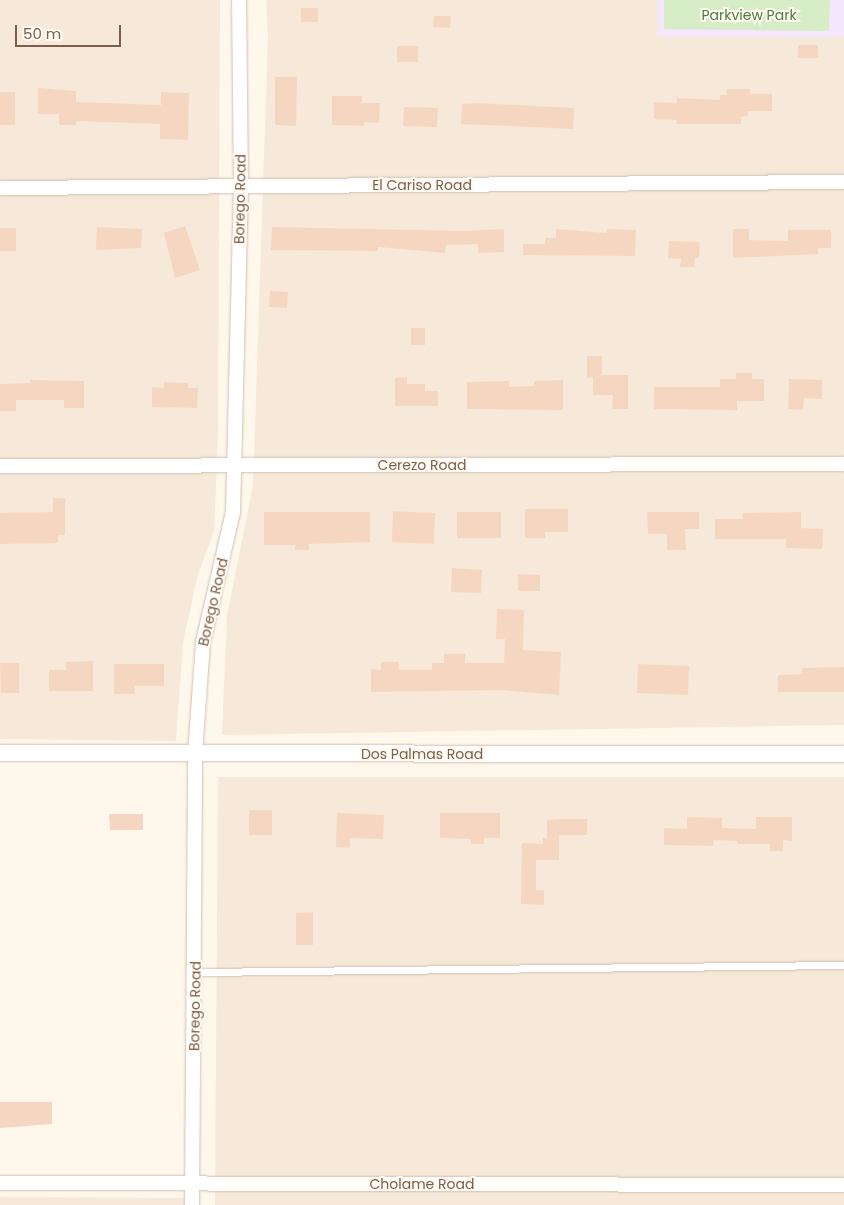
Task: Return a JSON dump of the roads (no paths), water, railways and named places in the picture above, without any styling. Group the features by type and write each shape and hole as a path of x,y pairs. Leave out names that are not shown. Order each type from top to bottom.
{"street":[{"name":"Borego Road","path":"192,1205 196,972 195,754 203,642 233,512 241,186 239,0"},
{"name":"El Cariso Road","path":"0,188 844,182"},
{"name":"Cerezo Road","path":"0,466 844,464"},
{"name":"Dos Palmas Road","path":"0,754 844,754"},
{"name":"Cholame Road","path":"0,1183 844,1185"}],"lane":[{"path":"196,972 499,971 844,965"}],"park label":[{"name":"Parkview Park","path":"749,15"}]}
